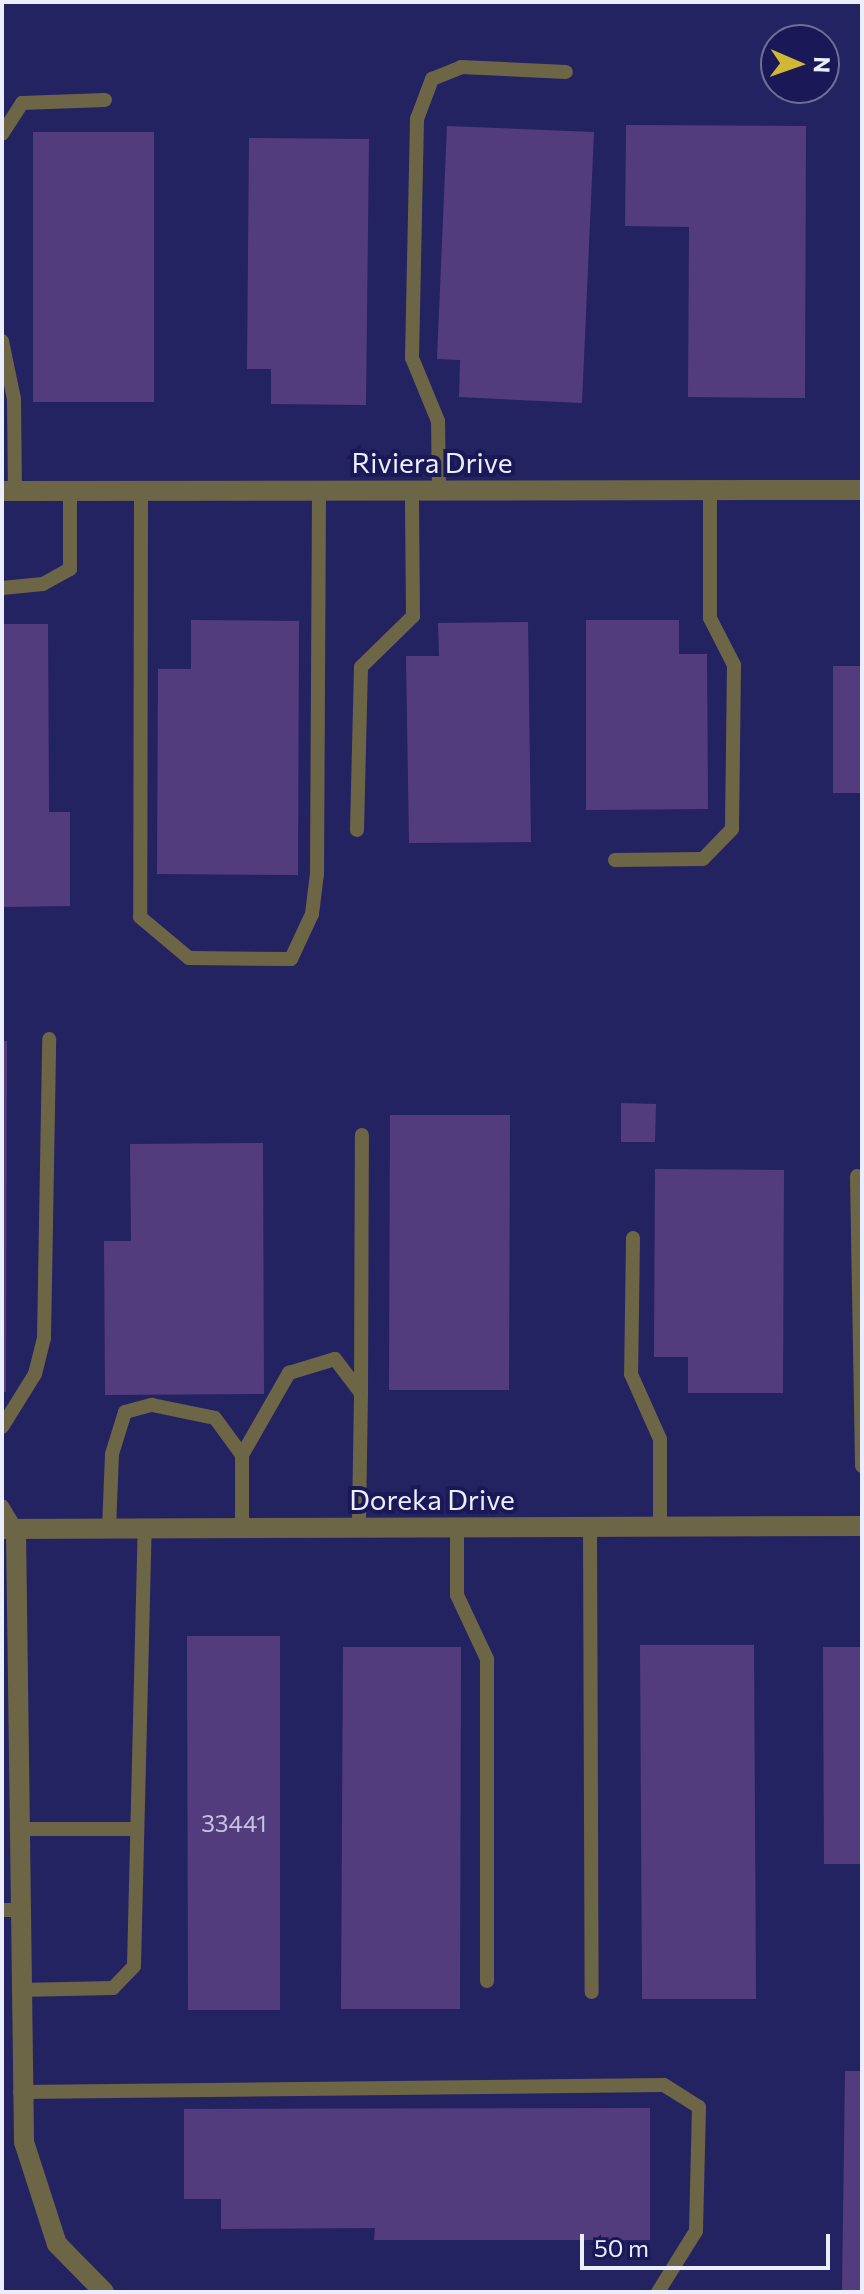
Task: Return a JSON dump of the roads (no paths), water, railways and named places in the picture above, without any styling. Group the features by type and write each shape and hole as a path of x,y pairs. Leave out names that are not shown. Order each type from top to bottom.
{"street":[{"name":"Riviera Drive","path":"8,491 862,490"},
{"name":"Doreka Drive","path":"9,1529 862,1526"},
{"path":"9,1529 18,1829 10,1910 19,1990 20,2092 40,2203 57,2244 104,2292"}],"lane":[{"path":"439,491 438,421 412,358 417,119 432,79 461,67 566,72"},
{"path":"2,134 22,103 105,100"},
{"path":"2,341 14,399 8,491"},
{"path":"141,491 143,667 140,917 189,958 291,959 312,914 319,490"},
{"path":"357,830 361,667 413,616 412,490"},
{"path":"615,860 703,859 732,829 734,665 710,618 710,490"},
{"path":"2,588 43,584 70,569 70,491"},
{"path":"2,1427 35,1374 44,1338 49,1039"},
{"path":"359,1526 362,1135"},
{"path":"857,1176 862,1466"},
{"path":"633,1238 631,1374 660,1439 660,1527"},
{"path":"242,1528 242,1455 289,1373 335,1359 361,1393"},
{"path":"109,1529 112,1454 125,1412 152,1405 215,1418 242,1455"},
{"path":"2,1506 9,1529"},
{"path":"457,1526 457,1595 487,1659 487,1981"},
{"path":"590,1527 592,1992"},
{"path":"19,1990 113,1988 134,1966 145,1529"},
{"path":"18,1829 137,1829"},
{"path":"20,2092 664,2085 699,2107 696,2231 658,2292"}]}
